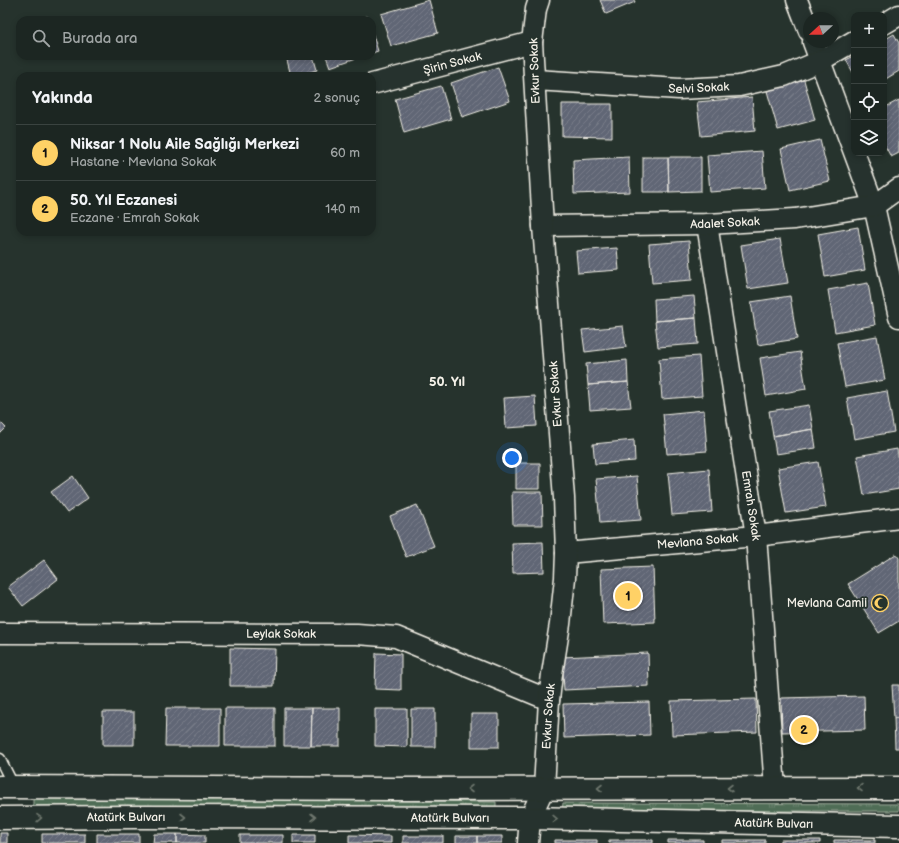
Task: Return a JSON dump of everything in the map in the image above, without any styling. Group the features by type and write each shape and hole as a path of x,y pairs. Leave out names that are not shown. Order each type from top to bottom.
{"main road":[{"path":"8,818 7,787 899,788"},
{"name":"Atatürk Bulvarı","path":"8,818 530,818 899,826"}],"street":[{"name":"Evkur Sokak","path":"539,0 536,9 532,42 543,226 563,482 566,553 560,624 549,700 544,788"},
{"path":"797,0 803,16"},
{"path":"887,22 899,14"},
{"name":"Şirin Sokak","path":"376,83 532,42"},
{"name":"Selvi Sokak","path":"535,80 679,88 739,86 784,76 820,61 851,44"},
{"path":"815,48 874,206 899,316"},
{"name":"Adalet Sokak","path":"543,226 707,224 795,219 874,206 899,188"},
{"name":"Emrah Sokak","path":"707,224 756,536 775,788"},
{"name":"Mevlana Sokak","path":"566,553 756,536 899,518"},
{"name":"Leylak Sokak","path":"0,633 357,634 396,637 549,700"},
{"path":"528,843 530,818 544,788"}],"lane":[{"path":"0,759 7,787"}],"green space":[{"path":"33,796 496,802 496,810 33,806"},
{"path":"563,803 899,804 899,811 562,811"}],"building":[{"path":"429,0 438,33 391,46 381,14"},
{"path":"600,0 634,0 635,2 606,14"},
{"path":"894,34 899,43 899,71 887,78 887,48 887,38"},
{"path":"851,58 851,69 846,60"},
{"path":"287,60 314,60 317,70 310,72 290,72"},
{"path":"327,60 350,60 330,67"},
{"path":"498,67 510,101 462,117 451,83"},
{"path":"804,80 815,120 778,130 767,91"},
{"path":"441,86 451,119 404,133 395,99"},
{"path":"752,97 755,131 701,136 697,102"},
{"path":"899,100 899,153 891,157 887,150 887,106"},
{"path":"562,104 612,104 612,137 562,136"},
{"path":"820,140 830,181 790,190 781,149"},
{"path":"762,151 765,188 710,192 707,155"},
{"path":"629,157 630,192 574,194 573,160"},
{"path":"643,157 668,157 669,192 643,192"},
{"path":"668,157 701,157 701,191 669,192"},
{"path":"858,227 865,270 825,277 818,234"},
{"path":"780,239 788,283 748,289 741,245"},
{"path":"689,241 692,280 652,283 649,244"},
{"path":"617,248 619,270 578,273 576,251"},
{"path":"868,283 875,325 835,332 828,290"},
{"path":"694,296 696,318 655,321 654,299"},
{"path":"790,296 797,339 758,345 751,302"},
{"path":"696,318 698,344 658,347 655,321"},
{"path":"623,326 626,347 585,352 582,330"},
{"path":"877,336 885,380 845,387 837,343"},
{"path":"800,352 806,389 766,396 760,358"},
{"path":"699,356 702,396 662,399 659,359"},
{"path":"627,360 628,382 588,385 586,364"},
{"path":"628,382 631,407 590,410 588,385"},
{"path":"887,391 894,432 854,439 847,398"},
{"path":"535,396 537,426 506,428 504,398"},
{"path":"809,405 813,429 773,436 769,411"},
{"path":"704,410 707,451 667,454 663,414"},
{"path":"0,422 6,428 0,434"},
{"path":"813,429 816,448 776,454 773,436"},
{"path":"634,440 635,461 595,464 593,444"},
{"path":"897,449 899,462 899,489 864,495 857,456"},
{"path":"818,462 826,507 786,513 778,468"},
{"path":"516,463 540,463 540,489 516,489"},
{"path":"709,469 712,512 672,515 668,473"},
{"path":"73,476 88,498 67,513 51,492"},
{"path":"637,476 641,520 600,523 596,479"},
{"path":"512,492 542,492 543,525 513,525"},
{"path":"417,505 434,546 406,557 390,516"},
{"path":"543,542 544,572 513,573 512,543"},
{"name":"Mevlana Camii","path":"896,554 899,558 899,621 879,633 848,584"},
{"path":"44,560 58,579 23,606 8,587"},
{"path":"653,567 655,622 603,624 601,569"},
{"path":"230,648 275,649 274,686 230,686"},
{"path":"376,653 401,654 401,690 375,689"},
{"path":"648,653 649,686 564,690 562,657"},
{"path":"892,685 899,685 899,718 894,718"},
{"path":"864,696 865,730 782,732 781,698"},
{"path":"756,699 757,732 672,735 671,701"},
{"path":"649,702 650,735 564,738 563,704"},
{"path":"166,708 220,708 220,746 165,746"},
{"path":"225,708 275,708 275,746 225,746"},
{"path":"284,708 312,708 311,746 284,746"},
{"path":"312,708 340,708 340,746 311,746"},
{"path":"375,709 407,709 407,747 375,746"},
{"path":"411,709 435,709 435,747 411,747"},
{"path":"103,712 134,712 134,745 103,745"},
{"path":"471,714 499,714 499,747 471,747"},
{"path":"894,718 899,718 899,748 895,748"},
{"path":"0,833 7,833 7,843 0,843"},
{"path":"42,834 85,834 85,843 42,843"},
{"path":"97,834 139,834 139,843 97,843"},
{"path":"154,834 177,834 177,843 153,843"},
{"path":"177,834 205,835 205,843 177,843"},
{"path":"240,835 283,835 283,843 240,843"},
{"path":"293,835 315,835 315,843 293,843"},
{"path":"349,835 391,836 391,843 349,843"},
{"path":"403,836 443,836 443,843 403,843"},
{"path":"456,836 477,836 477,843 456,843"},
{"path":"477,836 502,836 502,843 477,843"},
{"path":"555,840 597,840 597,843 555,843"},
{"path":"609,840 653,840 653,843 609,843"},
{"path":"668,840 703,840 703,843 668,843"},
{"path":"722,840 765,840 765,843 722,843"},
{"path":"781,840 820,840 820,843 781,843"},
{"path":"834,840 875,840 875,843 834,843"}],"place":[{"name":"Niksar 1 Nolu Aile Sağlığı Merkezi","path":"628,596"},
{"name":"Mevlana Camii","path":"880,603"},
{"name":"50. Yıl Eczanesi","path":"804,730"}],"district":[{"name":"50. Yıl","path":"447,382"}]}
